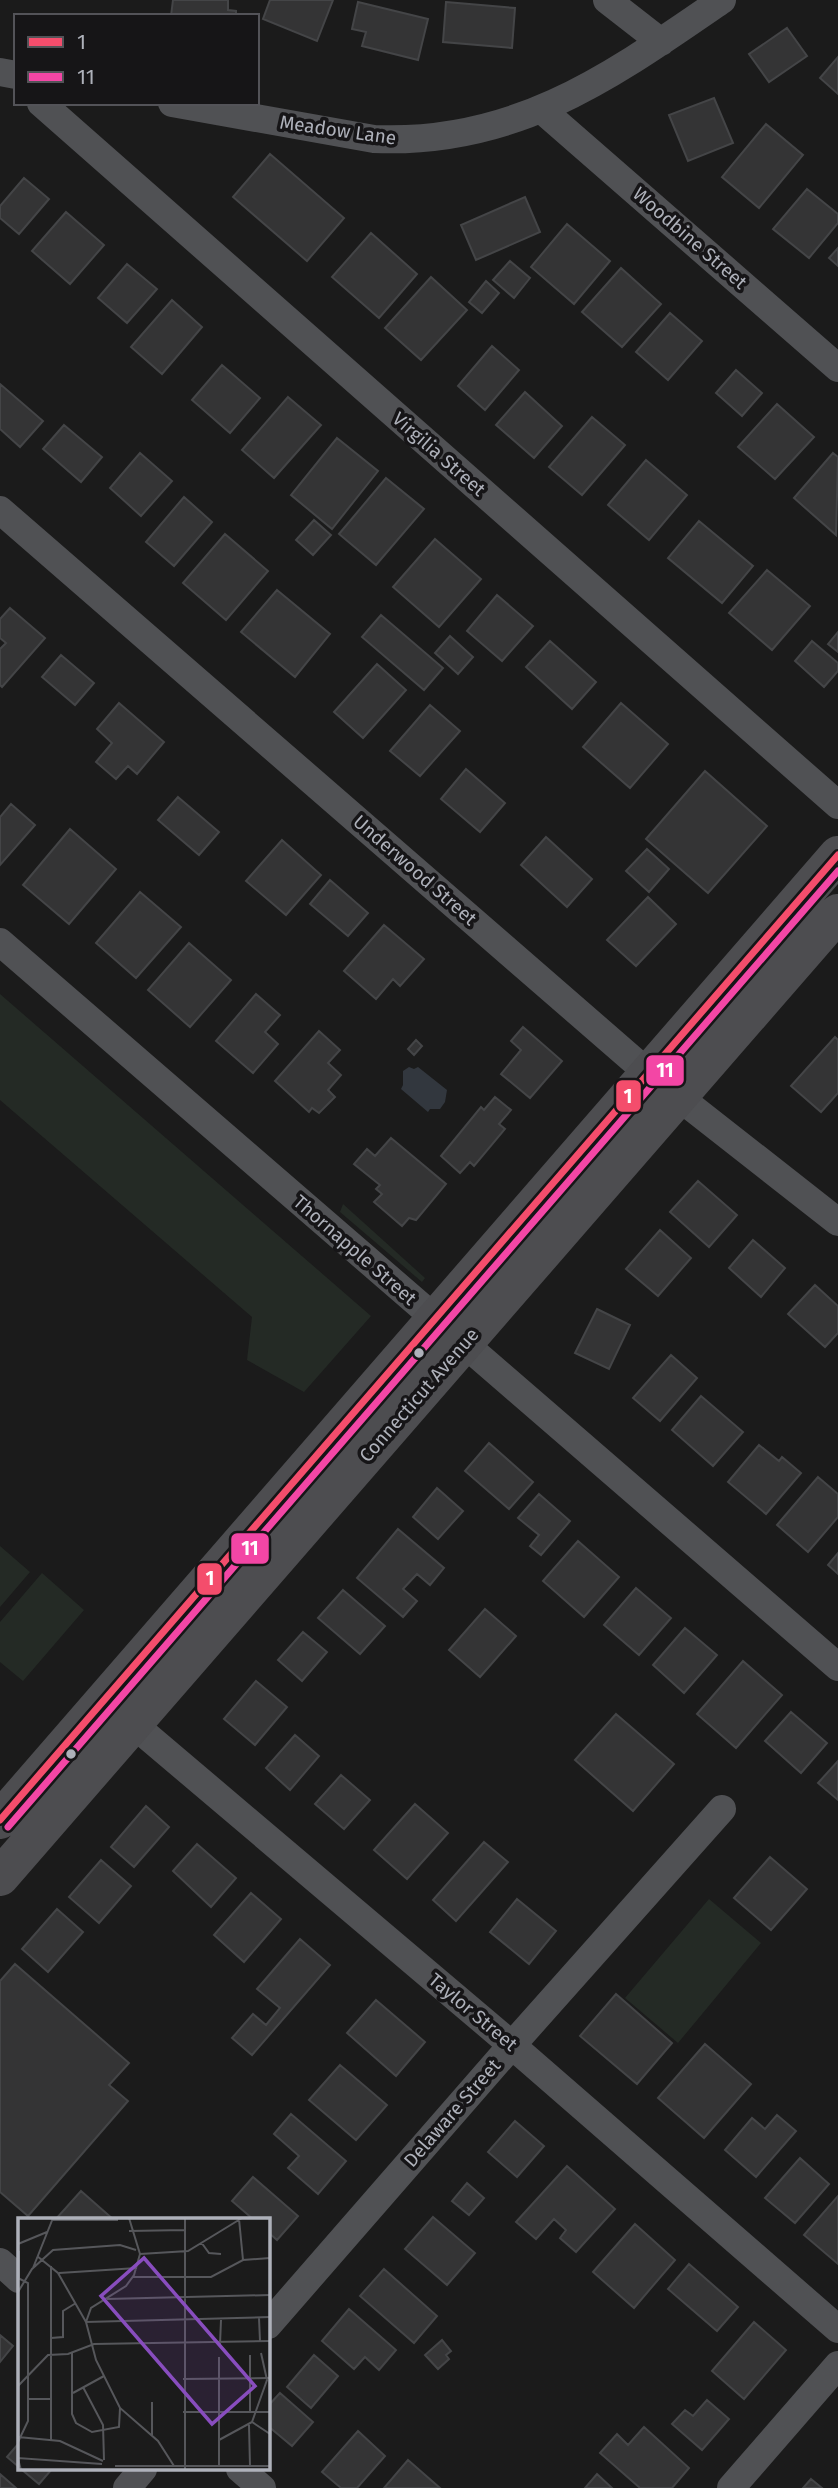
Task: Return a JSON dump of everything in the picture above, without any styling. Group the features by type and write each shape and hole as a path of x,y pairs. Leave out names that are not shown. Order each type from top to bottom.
{"main road":[{"name":"Connecticut Avenue","path":"0,1820 838,855"},
{"name":"Connecticut Avenue","path":"0,1877 838,913"}],"street":[{"path":"607,0 661,42"},
{"name":"Meadow Lane","path":"183,105 374,139 403,140 449,136 501,123 541,109 615,73 722,0"},
{"name":"Virgilia Street","path":"43,105 838,805"},
{"name":"Woodbine Street","path":"541,109 838,368"},
{"name":"Underwood Street","path":"0,510 648,1073 838,1222"},
{"name":"Thornapple Street","path":"0,942 838,1667"},
{"name":"Taylor Street","path":"105,1699 512,2045 838,2329"},
{"name":"Delaware Street","path":"270,2323 722,1809"},
{"path":"0,2262 18,2277"},
{"path":"731,2488 838,2365"},
{"path":"127,2488 142,2470"},
{"path":"241,2470 262,2488"}],"shaded area":[{"path":"0,994 371,1316 304,1392 247,1360 252,1317 0,1100"},
{"path":"409,1067 418,1067 447,1090 445,1102 440,1109 430,1109 428,1112 401,1089 403,1071"},
{"path":"343,1204 425,1278 422,1282 340,1212"},
{"path":"0,1546 30,1572 0,1607"},
{"path":"42,1573 84,1610 23,1681 0,1662 0,1622"},
{"path":"709,1899 761,1943 678,2043 625,1998"}],"building":[{"path":"173,0 228,0 228,10 236,11 236,14 171,14"},
{"path":"270,0 333,0 317,41 263,19"},
{"path":"358,2 428,19 418,60 362,46 366,32 352,29"},
{"path":"446,2 515,8 512,48 443,42"},
{"path":"787,28 807,56 769,82 749,54"},
{"path":"838,57 838,94 820,78"},
{"path":"714,98 733,143 688,161 669,115"},
{"path":"766,124 803,155 759,208 722,177"},
{"path":"270,154 344,218 307,261 233,197"},
{"path":"24,178 49,199 19,234 0,218 0,206"},
{"path":"807,189 838,214 838,223 809,258 773,229"},
{"path":"525,197 540,232 476,260 461,225"},
{"path":"66,212 104,245 70,284 32,251"},
{"path":"567,224 610,261 574,304 531,267"},
{"path":"371,233 417,274 379,318 332,277"},
{"path":"838,248 838,266 829,258"},
{"path":"510,261 530,278 514,298 493,280"},
{"path":"127,264 157,289 127,323 98,298"},
{"path":"621,268 661,304 622,347 582,312"},
{"path":"431,277 467,310 421,360 385,328"},
{"path":"486,281 499,293 482,313 469,302"},
{"path":"172,300 202,327 162,374 131,347"},
{"path":"670,313 702,341 668,380 636,352"},
{"path":"492,346 519,370 485,410 458,386"},
{"path":"222,365 260,398 230,433 192,400"},
{"path":"736,370 762,393 742,416 716,393"},
{"path":"0,384 43,421 20,447 0,429"},
{"path":"525,392 562,426 534,458 496,425"},
{"path":"288,397 321,425 274,478 242,450"},
{"path":"777,404 814,437 775,479 738,447"},
{"path":"592,417 625,445 582,495 549,467"},
{"path":"64,425 102,457 81,482 43,449"},
{"path":"337,438 378,471 332,529 291,495"},
{"path":"140,453 172,481 141,516 110,488"},
{"path":"833,453 838,457 836,535 794,498"},
{"path":"646,460 687,495 649,540 608,505"},
{"path":"386,478 424,509 376,565 339,534"},
{"path":"184,497 212,522 174,566 146,542"},
{"path":"314,520 331,535 313,555 296,540"},
{"path":"699,521 753,566 722,603 668,558"},
{"path":"225,534 268,571 226,620 183,583"},
{"path":"435,539 481,579 439,627 393,587"},
{"path":"767,570 810,606 772,650 729,613"},
{"path":"277,590 330,634 295,677 241,632"},
{"path":"497,595 533,626 502,661 467,631"},
{"path":"10,608 45,638 2,687 0,649 6,643 0,638 0,619"},
{"path":"381,615 443,668 424,690 362,637"},
{"path":"838,632 838,652 828,644"},
{"path":"450,636 473,657 458,674 435,653"},
{"path":"550,641 596,682 572,709 526,667"},
{"path":"812,641 838,663 838,671 824,687 795,661"},
{"path":"61,655 94,683 75,705 42,677"},
{"path":"377,664 406,690 363,738 334,712"},
{"path":"119,703 164,742 137,774 128,766 116,779 96,762 112,743 97,729"},
{"path":"621,703 668,744 630,788 583,747"},
{"path":"430,705 460,731 420,776 390,751"},
{"path":"466,769 505,803 480,832 441,799"},
{"path":"705,771 767,826 708,893 646,839"},
{"path":"178,797 219,832 199,855 158,820"},
{"path":"11,804 35,825 0,865 0,817"},
{"path":"70,829 116,869 69,924 23,885"},
{"path":"546,837 592,879 567,907 521,865"},
{"path":"282,840 321,875 286,915 246,881"},
{"path":"647,849 669,869 649,892 626,871"},
{"path":"330,880 368,913 348,936 310,904"},
{"path":"140,892 181,927 136,978 96,943"},
{"path":"648,897 676,924 636,966 607,940"},
{"path":"384,925 424,959 400,986 393,979 376,999 344,971"},
{"path":"189,943 231,980 190,1027 148,990"},
{"path":"256,994 280,1015 265,1032 278,1044 253,1073 216,1041"},
{"path":"523,1027 562,1061 530,1098 501,1074 521,1050 511,1041"},
{"path":"319,1031 340,1050 328,1063 341,1075 328,1090 335,1097 319,1113 312,1108 309,1112 275,1081"},
{"path":"835,1037 838,1040 838,1093 821,1112 791,1086"},
{"path":"416,1040 422,1046 414,1055 408,1049"},
{"path":"495,1097 511,1110 499,1124 505,1129 474,1166 470,1162 460,1173 441,1156 481,1107 484,1110"},
{"path":"391,1138 446,1184 416,1220 409,1218 402,1226 374,1202 382,1194 376,1189 380,1185 354,1164 367,1149 375,1156"},
{"path":"698,1181 737,1215 709,1247 670,1212"},
{"path":"660,1230 691,1258 658,1296 626,1269"},
{"path":"753,1240 785,1268 761,1297 729,1268"},
{"path":"815,1285 838,1306 838,1333 825,1347 788,1314"},
{"path":"597,1309 630,1325 609,1369 575,1353"},
{"path":"671,1355 697,1378 660,1421 633,1398"},
{"path":"701,1396 743,1432 713,1466 672,1430"},
{"path":"489,1443 533,1482 509,1509 465,1471"},
{"path":"759,1445 779,1461 782,1457 801,1473 766,1514 728,1482"},
{"path":"818,1477 838,1494 838,1517 808,1552 777,1525"},
{"path":"437,1488 463,1511 438,1539 413,1517"},
{"path":"539,1494 570,1521 541,1555 530,1546 539,1535 518,1518"},
{"path":"398,1529 444,1568 430,1585 417,1574 403,1589 417,1601 403,1617 357,1578"},
{"path":"578,1541 619,1577 584,1617 543,1581"},
{"path":"838,1553 838,1574 828,1565"},
{"path":"636,1588 671,1618 639,1655 604,1625"},
{"path":"343,1590 385,1626 360,1654 318,1618"},
{"path":"485,1609 516,1636 480,1677 449,1650"},
{"path":"685,1628 717,1655 684,1693 653,1665"},
{"path":"303,1632 327,1652 302,1681 278,1660"},
{"path":"743,1661 782,1695 736,1748 697,1714"},
{"path":"256,1681 287,1707 255,1745 224,1719"},
{"path":"791,1712 827,1743 801,1773 765,1741"},
{"path":"616,1714 674,1764 633,1811 575,1760"},
{"path":"295,1735 319,1756 290,1790 266,1768"},
{"path":"838,1761 838,1800 818,1783"},
{"path":"341,1775 370,1800 344,1829 315,1804"},
{"path":"415,1804 448,1833 407,1879 374,1850"},
{"path":"146,1806 169,1827 134,1867 111,1847"},
{"path":"484,1842 508,1862 456,1921 433,1900"},
{"path":"197,1844 236,1878 211,1907 173,1871"},
{"path":"770,1857 807,1889 771,1930 734,1898"},
{"path":"101,1860 131,1886 99,1923 69,1897"},
{"path":"251,1893 281,1919 244,1962 214,1935"},
{"path":"517,1899 556,1931 529,1964 490,1932"},
{"path":"57,1909 83,1932 48,1972 22,1949"},
{"path":"300,1939 330,1965 252,2055 232,2038 253,2014 266,2025 280,2008 257,1989"},
{"path":"15,1964 129,2063 109,2085 128,2101 28,2216 0,2192 0,1981"},
{"path":"616,1994 672,2043 637,2084 580,2036"},
{"path":"376,2000 425,2042 396,2076 347,2033"},
{"path":"705,2044 751,2084 704,2138 658,2098"},
{"path":"340,2065 387,2105 356,2140 309,2100"},
{"path":"291,2114 346,2161 318,2194 288,2168 299,2156 274,2134"},
{"path":"777,2115 796,2131 756,2177 725,2150 752,2118 765,2129"},
{"path":"515,2121 544,2146 517,2177 488,2152"},
{"path":"800,2158 829,2184 795,2223 765,2198"},
{"path":"567,2166 615,2209 576,2252 560,2238 566,2230 554,2219 536,2239 516,2222"},
{"path":"253,2177 298,2216 277,2240 270,2234 270,2218 252,2218 232,2201"},
{"path":"467,2183 484,2198 469,2215 452,2201"},
{"path":"81,2191 112,2218 57,2218"},
{"path":"838,2196 838,2264 804,2235"},
{"path":"433,2217 475,2253 447,2285 405,2249"},
{"path":"635,2224 675,2260 634,2308 593,2272"},
{"path":"689,2264 738,2307 717,2331 668,2289"},
{"path":"384,2269 437,2316 414,2343 360,2296"},
{"path":"349,2309 396,2350 379,2370 365,2357 354,2369 322,2341"},
{"path":"754,2322 786,2350 744,2399 712,2371"},
{"path":"0,2335 13,2346 0,2362"},
{"path":"442,2340 451,2351 446,2355 449,2359 438,2369 425,2355"},
{"path":"314,2355 338,2376 311,2408 287,2387"},
{"path":"280,2393 313,2422 292,2446 270,2428 270,2404"},
{"path":"707,2400 729,2419 702,2450 672,2424 685,2410 693,2416"},
{"path":"644,2427 689,2468 672,2488 640,2488 600,2453 617,2434 628,2445"},
{"path":"358,2431 385,2456 357,2488 341,2488 322,2472"},
{"path":"18,2444 18,2466 7,2457"},
{"path":"408,2460 440,2488 384,2488"},
{"path":"22,2470 51,2470 39,2484"},
{"path":"0,2474 16,2488 0,2488"},
{"path":"597,2474 612,2488 585,2488"},
{"path":"811,2479 822,2488 803,2488"}],"transit line":[{"name":"1","path":"0,1820 838,855"},
{"name":"11","path":"8,1827 838,871"}]}
